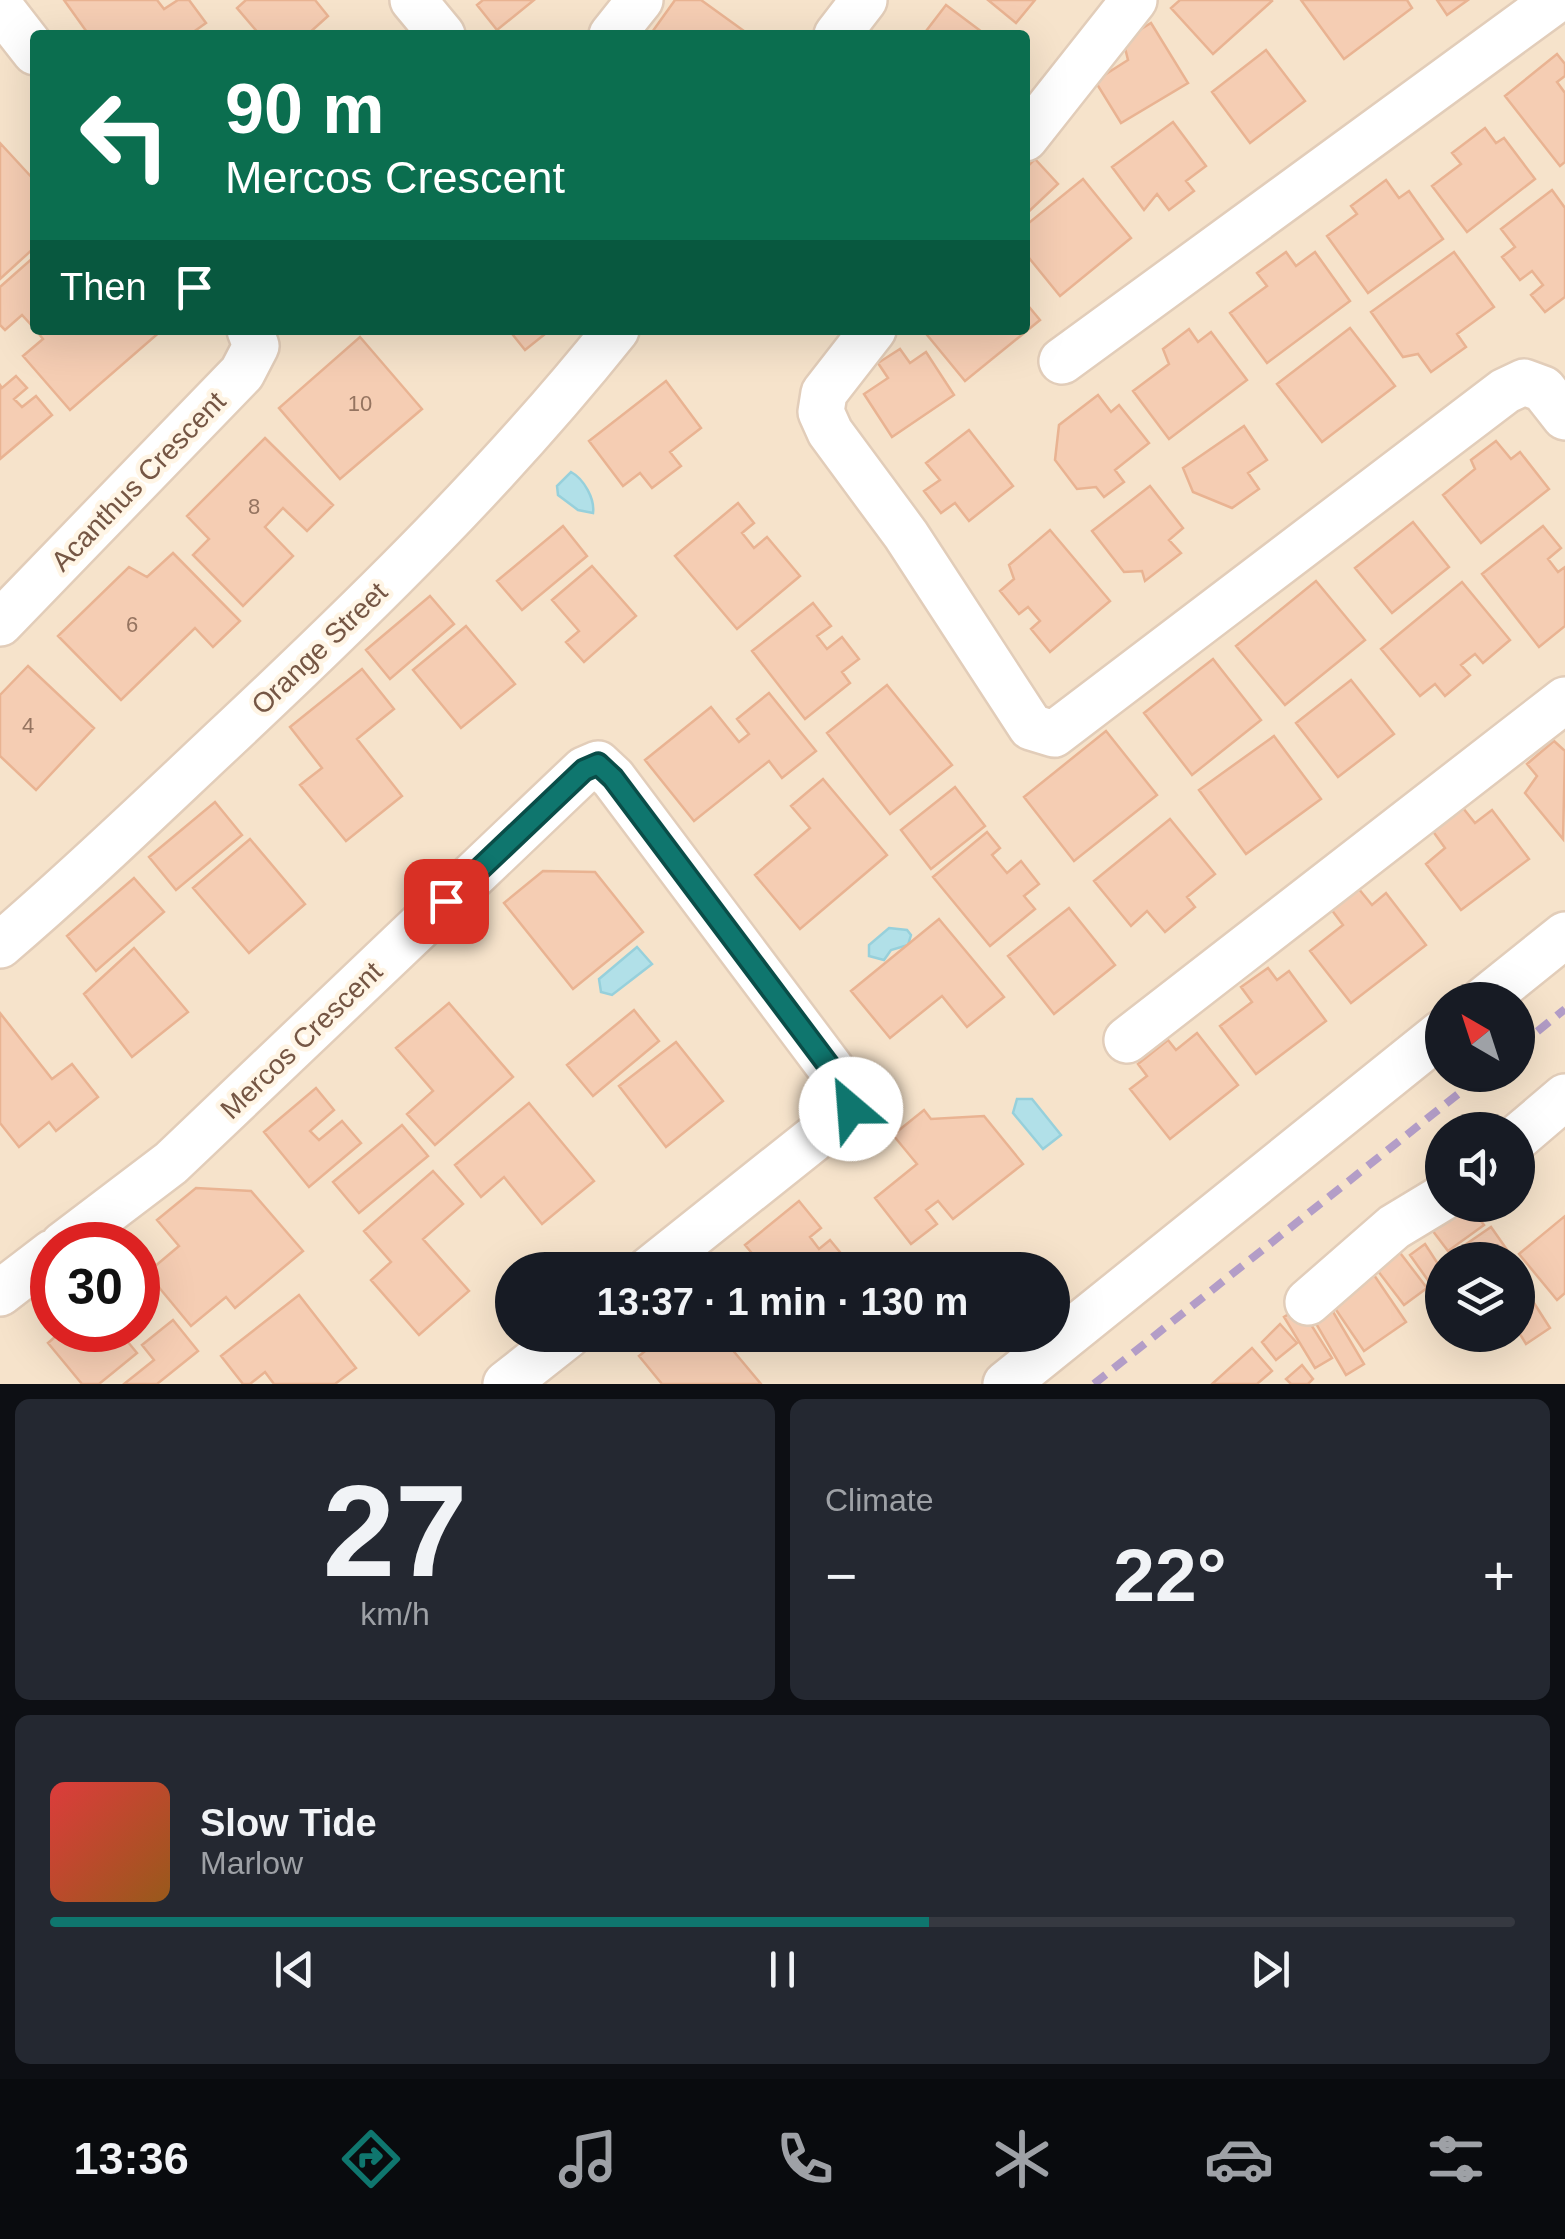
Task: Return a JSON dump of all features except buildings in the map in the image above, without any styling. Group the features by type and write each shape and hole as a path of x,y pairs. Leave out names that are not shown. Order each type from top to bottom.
{"street":[{"path":"413,0 438,30"},
{"path":"616,30 640,0"},
{"path":"841,30 864,0"},
{"path":"1030,132 1134,0"},
{"path":"1062,361 1556,0"},
{"path":"0,7 30,46"},
{"name":"Acanthus Crescent","path":"0,623 242,373 256,346 252,335"},
{"name":"Orange Street","path":"0,944 244,721 450,519 562,398 612,335"},
{"path":"870,335 824,393 820,412 1031,727 1054,734 1504,391 1524,382 1543,389 1565,417"},
{"path":"1127,1040 1565,700"},
{"name":"Mercos Crescent","path":"93,1222 171,1163 584,770 598,764 613,778 850,1094 851,1109 672,1252"},
{"path":"1506,982 1565,934"},
{"path":"1006,1384 1425,1047"},
{"path":"1535,1123 1565,1097"},
{"path":"1308,1302 1394,1227 1425,1208"},
{"path":"0,1292 30,1270"},
{"path":"506,1384 546,1352"}],"shaded area":[{"path":"0,0 1565,0 1565,1384 0,1384"}],"water":[{"path":"571,472 588,490 593,513 578,510 558,495 557,486"},
{"path":"889,928 907,930 911,935 908,945 891,950 884,960 869,956 869,945"},
{"path":"637,947 652,964 612,995 601,992 599,979"},
{"path":"1017,1099 1032,1099 1061,1135 1043,1149 1013,1113"}],"railway":[{"path":"1535,1033 1565,1009"},
{"path":"1094,1384 1461,1092"}],"route":[{"path":"446,901 584,770 598,764 613,778 850,1094 851,1109"}]}
